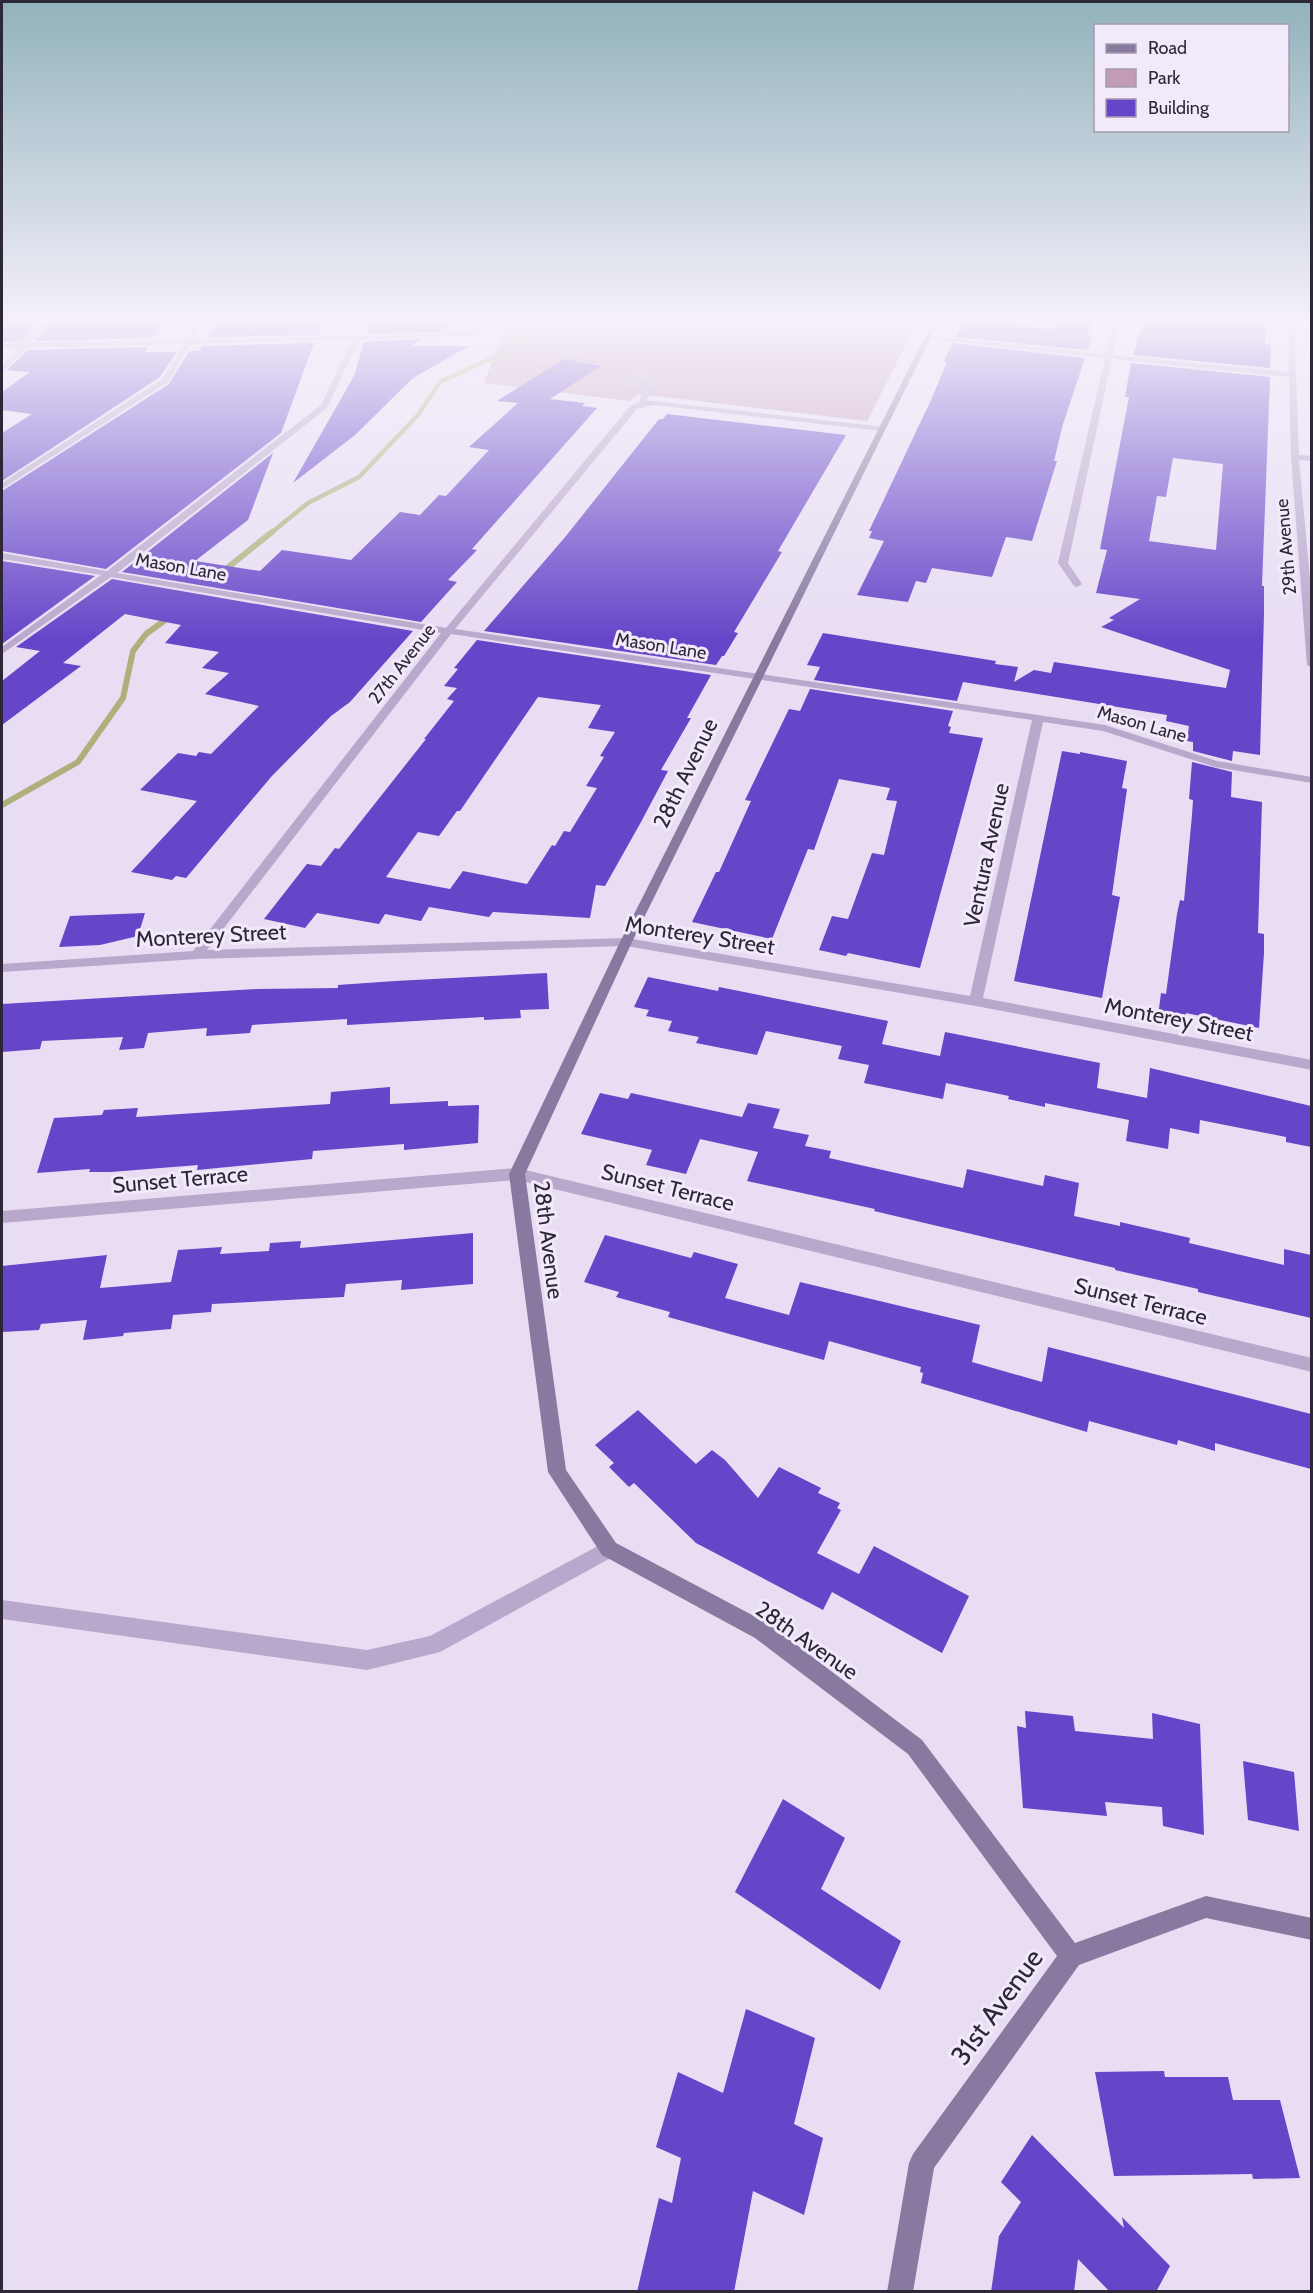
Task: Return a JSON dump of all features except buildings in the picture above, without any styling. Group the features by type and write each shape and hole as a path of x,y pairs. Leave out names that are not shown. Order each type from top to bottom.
{"street":[{"path":"2,486 94,426"},
{"path":"2,651 112,572 298,426"},
{"name":"27th Avenue","path":"197,955 448,631 618,426"},
{"name":"27th Avenue","path":"859,426 881,429"},
{"name":"28th Avenue","path":"883,426 626,942 517,1174 557,1472 609,1549 762,1631 915,1747 1071,1956"},
{"path":"1077,584 1063,562 1093,426"},
{"name":"29th Avenue","path":"1294,426 1311,664"},
{"path":"1295,457 1311,459"},
{"name":"Mason Lane","path":"2,555 448,631 1106,728 1215,764 1311,780"},
{"name":"Ventura Avenue","path":"976,1001 1038,718"},
{"name":"Monterey Street","path":"2,968 197,955 626,942 976,1001 1311,1065"},
{"name":"Sunset Terrace","path":"2,1217 517,1174 1311,1365"},
{"path":"2,1610 367,1660 433,1645 609,1549"},
{"name":"31st Avenue","path":"900,2292 922,2163 1071,1956 1206,1907 1311,1929"}],"waterway":[{"path":"271,533 308,503 359,477 408,426"},
{"path":"222,572 272,532"},
{"path":"2,805 78,762 123,698 133,651 146,634 172,615"}]}
